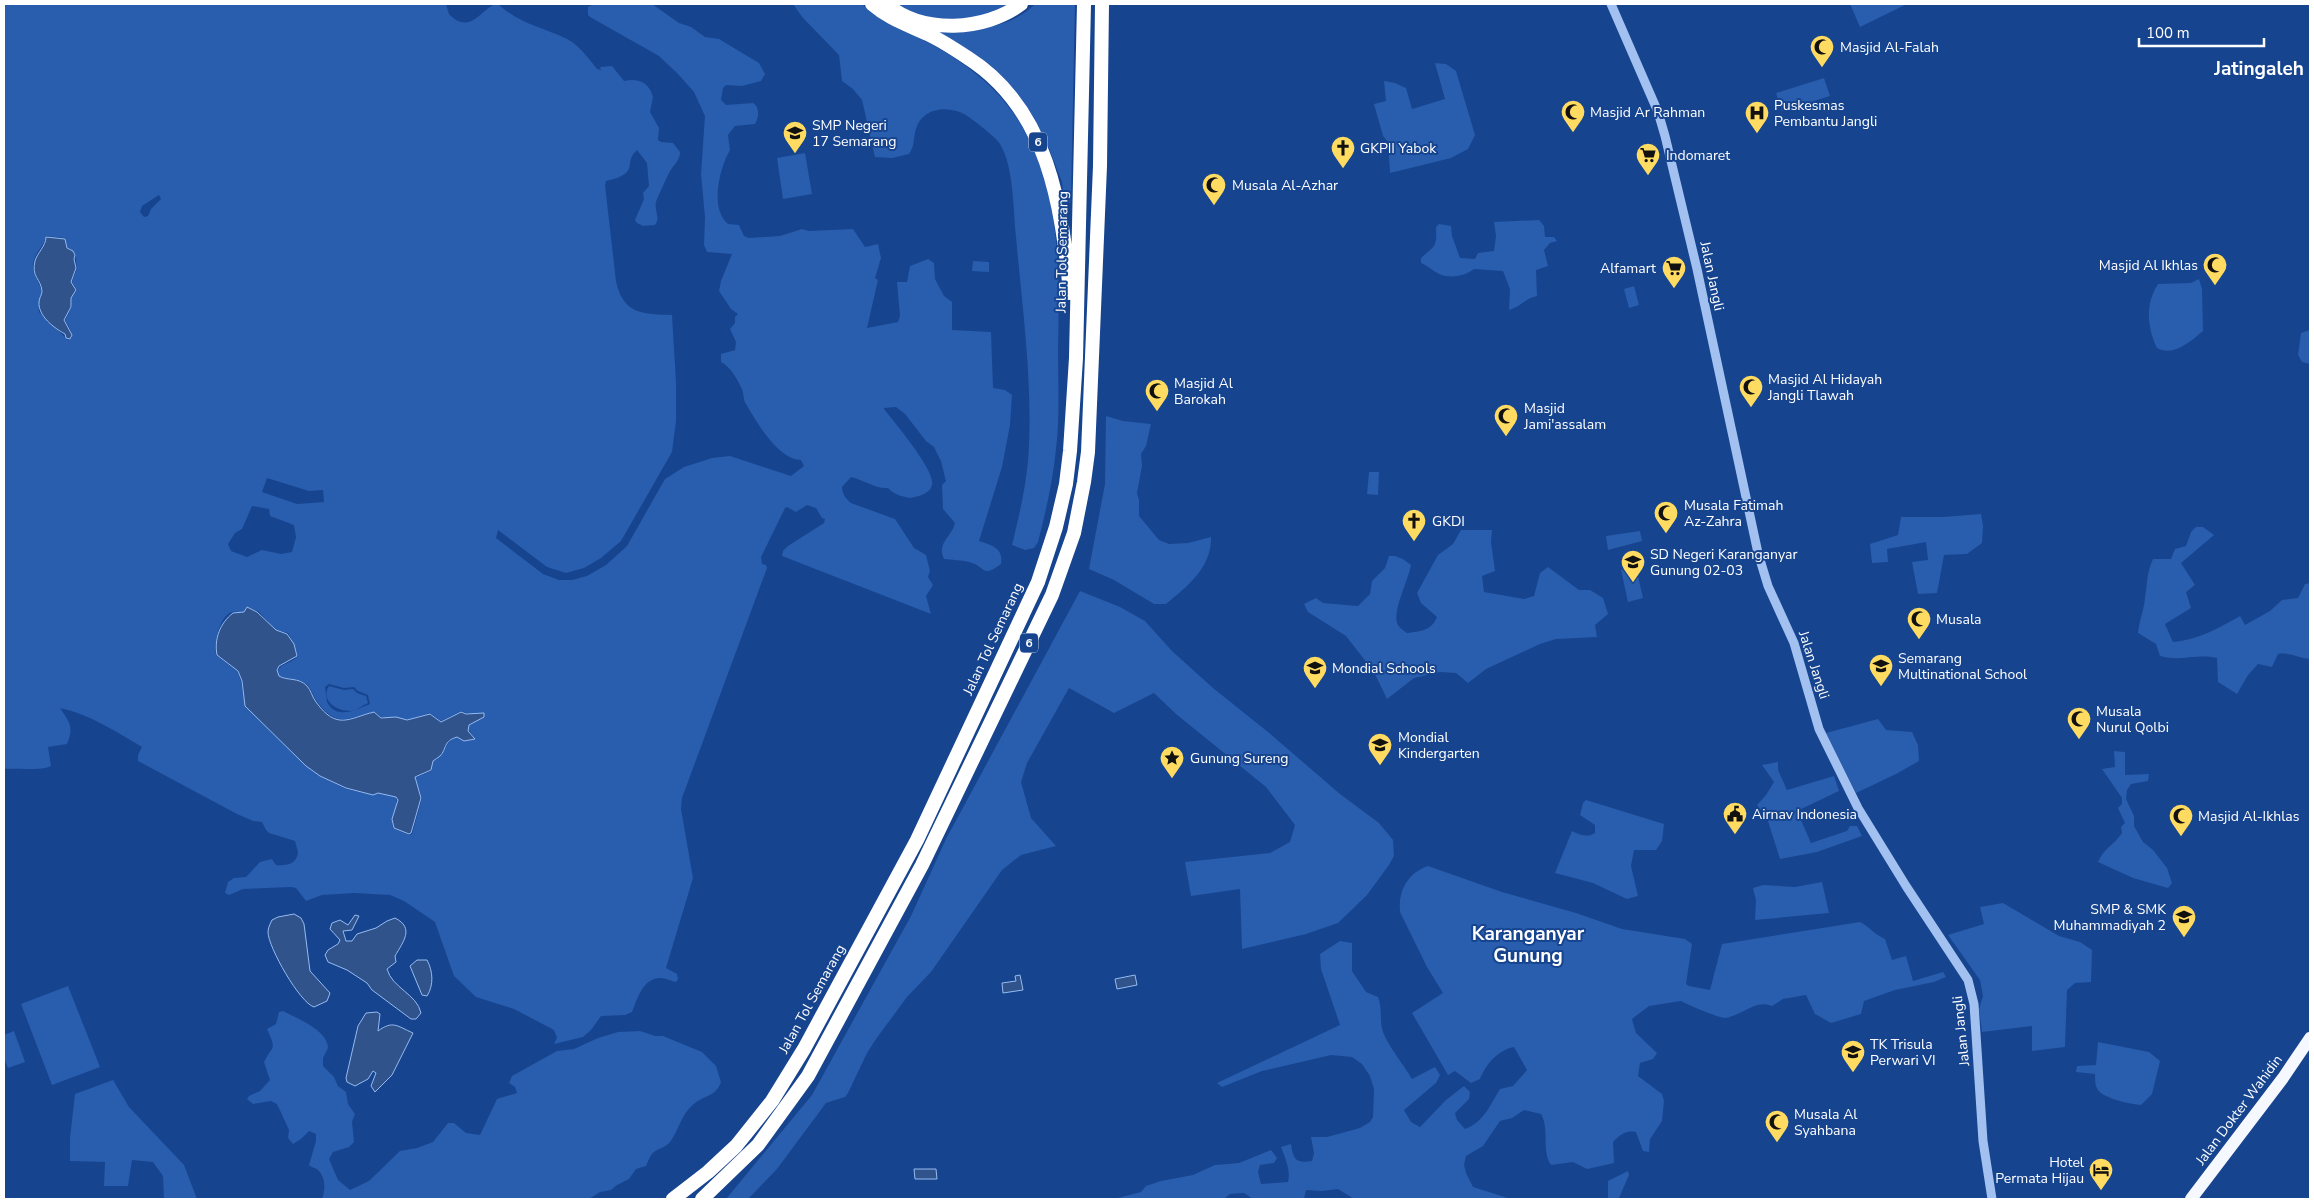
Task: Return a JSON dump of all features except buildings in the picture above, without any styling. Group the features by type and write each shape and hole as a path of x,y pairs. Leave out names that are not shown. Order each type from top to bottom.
{"highway":[{"name":"6","path":"872,4 884,14 926,33 978,64 1001,87 1035,134 1049,166 1057,195 1065,242 1076,358"},
{"path":"886,4 915,19 954,26 978,23 996,18 1021,4"},
{"name":"Jalan Tol Semarang","path":"673,1199 708,1172 736,1146 772,1101 804,1049 921,831 1038,582 1056,528 1066,484 1076,358 1084,4"},
{"name":"6","path":"702,1199 746,1159 763,1139 789,1106 821,1054 922,865 1052,596 1070,542 1084,482 1088,452 1100,166 1102,4"},
{"name":"Jalan Dokter Wahidin","path":"2190,1199 2283,1078 2310,1038"}],"street":[{"name":"Jalan Jangli","path":"1611,4 1658,112 1697,269 1758,553 1768,586 1794,643 1819,729 1858,808 1906,886 1968,980 1974,1004 1983,1141 1992,1199"}],"shaded area":[{"path":"4,4 446,4 449,14 464,23 471,21 493,5 498,4 523,21 567,39 584,52 597,69 601,70 600,67 612,66 624,81 634,80 642,82 649,88 653,97 650,112 659,128 658,140 673,143 680,152 679,158 669,173 656,202 657,222 655,225 643,226 635,220 644,199 643,193 649,186 647,163 637,150 631,159 628,171 624,175 606,181 605,185 616,281 619,292 624,301 636,310 644,313 672,315 676,421 672,452 621,541 601,558 584,568 566,573 547,567 498,530 496,538 543,574 559,580 572,580 587,576 606,565 627,546 665,479 684,467 712,458 730,456 791,476 804,466 801,460 784,454 776,447 745,402 742,389 736,377 721,362 721,354 735,350 736,342 730,329 735,323 735,317 738,314 731,309 719,291 732,254 707,252 704,245 705,217 701,174 705,116 694,92 659,56 590,17 588,15 588,7 594,4 652,4 679,23 691,27 705,37 719,39 759,63 765,74 761,81 742,86 726,85 723,88 721,100 726,105 753,103 757,107 758,113 755,124 735,126 728,135 730,150 720,177 718,198 722,217 728,224 739,225 744,236 749,238 780,236 802,229 809,231 853,229 865,247 878,244 881,258 875,278 878,280 867,328 898,322 900,316 897,282 907,282 910,266 928,259 934,263 935,279 944,296 952,302 952,330 991,332 993,388 1005,390 1012,395 1010,425 1002,467 979,541 999,551 1001,554 1001,564 987,571 969,562 944,559 942,553 943,544 955,523 943,509 942,485 946,481 941,461 934,447 926,441 905,414 896,407 884,409 905,435 928,469 931,478 931,488 923,494 910,498 898,495 888,488 879,487 851,477 842,487 842,490 847,500 851,503 895,519 914,548 926,555 930,571 928,577 933,585 926,596 931,614 782,556 783,551 788,546 824,523 825,519 822,518 816,508 807,505 796,512 787,507 785,508 761,557 762,564 766,565 767,568 682,798 681,809 693,878 666,968 677,974 678,979 676,982 664,978 650,981 642,990 632,1012 625,1015 601,1016 591,1030 583,1037 554,1044 557,1038 554,1030 514,1009 476,997 454,976 435,922 404,901 390,895 354,893 322,895 306,901 296,888 291,887 243,889 229,895 225,893 228,882 234,878 246,877 260,862 272,859 276,865 280,865 294,862 298,852 295,841 269,833 262,822 253,821 237,814 138,761 138,755 142,747 92,719 60,708 70,725 70,733 67,744 48,747 51,766 36,769 4,769","holes":["159,195 161,199 151,209 148,216 144,217 140,212 142,206","46,236 65,238 67,247 75,253 77,268 72,282 77,290 71,298 72,307 65,320 71,331 72,338 68,340 39,312 41,289 33,264","267,478 309,491 323,490 324,502 297,504 262,492","252,506 269,509 270,516 294,525 296,537 292,552 281,554 262,550 247,557 231,551 228,544 235,533 242,529","246,607 258,611 276,630 288,633 298,656 278,670 279,676 305,683 325,711 338,719 375,712 381,717 396,717 407,720 430,713 441,721 461,711 466,713 484,713 484,717 470,724 468,729 475,739 464,741 457,737 453,739 448,743 442,754 433,761 431,771 415,778 422,798 412,834 409,835 393,828 392,819 397,806 396,797 378,793 373,795 346,789 320,776 306,766 245,706 241,681 237,671 216,655 218,631 224,619 232,612 244,612","329,684 344,688 354,687 368,695 370,704 353,711 342,712 331,708 327,702 325,687"]},
{"path":"793,4 862,4 898,29 942,50 969,68 994,90 1016,117 1033,147 1045,179 1052,212 1057,246 1059,316 1056,449 1046,507 1038,542 1034,548 1025,550 1012,545 1021,508 1027,470 1030,419 1026,340 1012,189 1005,153 998,141 969,117 959,112 944,109 930,112 919,122 909,154 892,158 875,157 862,100 853,89 842,81 839,55 803,18"},
{"path":"893,4 1013,4 983,17 954,20 924,16"},
{"path":"1035,4 1075,4 1070,203 1064,203 1062,182 1044,136 1009,88 925,29 969,29 997,25 1023,14"},
{"path":"1850,4 1907,4 1860,27"},
{"path":"1435,63 1446,64 1456,71 1475,135 1468,149 1451,158 1390,173 1388,142 1383,136 1374,104 1386,101 1384,81 1406,88 1412,109 1445,99"},
{"path":"1824,78 1830,96 1782,111 1776,93"},
{"path":"805,153 812,194 783,199 777,158"},
{"path":"1539,220 1544,226 1545,237 1554,237 1557,241 1550,243 1544,250 1548,266 1536,270 1537,296 1513,309 1509,310 1510,289 1503,271 1474,269 1462,275 1448,276 1439,274 1421,263 1421,258 1435,243 1436,227 1439,224 1451,226 1452,236 1460,258 1475,259 1478,253 1494,251 1496,236 1494,222"},
{"path":"46,237 65,239 67,248 73,251 75,255 76,268 71,282 76,290 71,298 71,307 64,320 72,335 70,339 66,338 65,334 44,317 39,307 42,291 34,271 34,266"},
{"path":"973,261 989,262 989,272 972,271"},
{"path":"2199,279 2202,289 2203,331 2182,347 2170,351 2157,348 2149,324 2149,308 2158,284 2191,283"},
{"path":"1634,286 1639,305 1629,308 1624,289"},
{"path":"2310,330 2310,364 2302,362 2298,355 2301,333"},
{"path":"1106,416 1123,421 1151,424 1146,446 1141,454 1142,466 1137,493 1139,516 1159,540 1169,544 1188,543 1211,537 1210,548 1203,567 1182,591 1166,604 1154,604 1114,580 1089,569 1105,484"},
{"path":"1369,472 1379,472 1378,495 1367,494"},
{"path":"1981,514 1983,526 1982,543 1967,554 1944,555 1937,593 1918,594 1912,562 1928,560 1926,542 1887,549 1888,562 1872,563 1870,544 1898,535 1901,517 1943,517"},
{"path":"2196,527 2203,527 2214,535 2181,563 2195,585 2186,592 2191,608 2165,624 2173,642 2200,636 2240,616 2245,625 2270,611 2282,600 2298,598 2305,584 2310,583 2310,659 2278,654 2272,667 2258,664 2248,675 2237,694 2218,682 2217,658 2202,656 2168,658 2160,656 2156,644 2138,633 2148,574 2153,559 2171,559 2175,549 2186,546 2191,532"},
{"path":"1461,530 1492,530 1491,542 1495,571 1482,576 1484,592 1524,599 1534,596 1540,573 1548,567 1579,590 1590,590 1603,598 1608,614 1595,625 1597,637 1556,639 1540,644 1486,669 1468,683 1456,673 1440,672 1414,678 1387,699 1374,672 1346,636 1308,612 1304,604 1316,598 1323,603 1358,606 1370,594 1372,581 1385,568 1389,556 1395,556 1411,565 1397,613 1396,620 1398,625 1407,633 1425,630 1435,622 1437,617 1421,603 1417,593 1438,555 1453,544"},
{"path":"1640,531 1642,541 1608,550 1606,536"},
{"path":"1636,567 1643,598 1628,602 1621,570"},
{"path":"1080,591 1120,607 1145,621 1172,651 1213,688 1340,794 1379,823 1393,840 1394,856 1389,865 1367,895 1338,923 1306,934 1242,949 1240,889 1191,896 1185,862 1270,853 1290,842 1295,825 1266,787 1176,714 1154,693 1114,713 1069,688 1027,763 1021,782 1031,818 1056,846 1021,855 1002,870 931,972 907,997 876,1039 845,1097 826,1103 777,1169 748,1199 726,1199 812,1095 911,916 946,839"},
{"path":"247,607 257,612 276,630 287,634 294,644 297,656 279,666 277,670 279,676 304,683 316,702 330,717 344,720 374,712 381,718 396,717 407,720 430,714 441,722 461,712 466,714 484,713 484,717 469,725 468,731 475,739 464,741 457,737 449,741 440,756 433,761 431,770 415,777 421,798 411,833 409,834 394,828 392,819 398,800 396,797 378,793 373,795 346,788 320,776 306,766 245,706 242,681 238,671 217,655 216,643 221,626 228,617 233,613 244,612"},
{"path":"329,686 344,690 353,689 357,693 366,696 368,703 352,711 335,707 328,700 327,691"},
{"path":"1878,719 1886,730 1912,732 1918,745 1919,761 1856,793 1826,733"},
{"path":"2114,751 2125,752 2125,775 2149,774 2148,781 2131,784 2127,790 2126,799 2134,816 2134,826 2143,842 2153,850 2167,868 2172,883 2168,888 2133,878 2098,862 2103,853 2122,833 2121,827 2125,823 2118,808 2122,804 2122,798 2102,769 2115,767"},
{"path":"1778,762 1778,770 1787,790 1834,776 1839,791 1797,811 1811,843 1847,831 1850,826 1857,826 1862,836 1817,852 1780,859 1767,818 1757,805 1774,782 1762,765"},
{"path":"1586,800 1664,824 1662,841 1656,850 1634,850 1631,866 1638,896 1627,899 1593,883 1555,873 1572,831 1584,835 1595,833 1595,825 1580,815 1583,803"},
{"path":"1428,866 1502,892 1576,913 1622,929 1685,939 1692,944 1686,984 1689,986 1710,990 1722,944 1860,922 1885,939 1892,960 1906,956 1913,981 1943,972 1946,977 1934,982 1895,990 1864,1001 1861,1014 1831,1023 1815,1014 1806,995 1783,999 1772,1006 1766,1004 1754,1006 1725,1018 1710,1014 1681,1001 1649,1006 1632,1019 1636,1033 1657,1053 1653,1059 1640,1063 1638,1076 1662,1094 1664,1101 1662,1121 1650,1139 1649,1152 1643,1151 1636,1132 1626,1132 1613,1142 1614,1163 1587,1169 1573,1162 1551,1165 1546,1153 1544,1120 1541,1114 1524,1110 1512,1118 1500,1121 1483,1146 1466,1156 1464,1165 1473,1187 1511,1199 1354,1199 1338,1189 1306,1190 1304,1199 1253,1199 1244,1193 1230,1194 1224,1199 1114,1199 1141,1192 1146,1186 1161,1181 1193,1175 1215,1165 1239,1163 1271,1150 1277,1158 1274,1163 1260,1165 1258,1172 1261,1184 1288,1182 1288,1169 1281,1147 1291,1144 1296,1159 1302,1162 1312,1161 1314,1153 1311,1137 1327,1137 1360,1128 1370,1122 1373,1117 1374,1089 1370,1076 1362,1064 1352,1057 1331,1055 1262,1071 1222,1087 1217,1083 1340,1025 1321,969 1320,954 1340,941 1352,943 1352,971 1366,992 1378,997 1383,1032 1412,1079 1435,1067 1440,1075 1436,1083 1404,1110 1411,1122 1420,1127 1446,1100 1464,1086 1470,1092 1469,1099 1455,1113 1457,1120 1465,1129 1472,1126 1482,1117 1500,1089 1513,1086 1527,1070 1514,1047 1498,1054 1489,1063 1480,1079 1471,1083 1455,1071 1448,1075 1412,1013 1443,993 1427,967 1400,912 1401,897 1406,883 1415,873"},
{"path":"1822,882 1829,913 1755,920 1756,900 1753,888 1763,885 1795,887"},
{"path":"2003,903 2059,936 2080,942 2092,950 2091,982 2075,983 2067,990 2065,1047 2032,1051 2032,1026 1982,1032 1979,1009 1983,996 1980,980 1948,935 1984,924 1980,907"},
{"path":"294,914 301,918 304,924 310,971 330,993 327,1001 314,1007 301,996 293,985 269,939 268,931 272,920"},
{"path":"355,915 359,916 352,930 343,931 346,941 352,941 357,934 376,928 395,918 405,926 406,936 395,956 396,962 387,969 394,981 419,1006 421,1013 416,1019 411,1019 372,990 367,983 347,970 328,962 325,955 340,940 330,929 332,923 340,920 348,925"},
{"path":"417,960 427,960 431,969 432,983 427,996 422,995 410,966"},
{"path":"1020,975 1023,990 1003,993 1002,983 1016,981 1015,976"},
{"path":"1135,975 1137,985 1117,989 1115,979"},
{"path":"68,986 100,1067 52,1085 21,1004"},
{"path":"283,1011 310,1025 323,1036 328,1048 323,1058 323,1066 334,1077 338,1086 346,1092 348,1104 355,1114 352,1122 354,1142 349,1147 333,1152 329,1159 338,1180 350,1190 369,1181 400,1151 417,1148 433,1142 448,1123 454,1123 466,1133 480,1135 497,1099 517,1093 515,1087 509,1083 512,1076 557,1051 574,1049 598,1038 618,1032 640,1031 655,1036 663,1036 702,1052 716,1066 721,1082 713,1093 699,1100 690,1108 670,1142 653,1153 646,1166 636,1169 629,1179 611,1190 600,1192 589,1199 322,1199 324,1189 323,1178 318,1170 309,1165 316,1141 316,1134 309,1131 293,1144 288,1138 289,1130 277,1104 271,1101 253,1104 247,1099 249,1096 260,1091 270,1080 264,1062 273,1044 267,1029 276,1024 279,1012"},
{"path":"377,1012 380,1014 378,1031 395,1025 413,1033 392,1075 375,1092 371,1086 376,1073 373,1071 368,1079 355,1086 347,1082 346,1078 358,1026 366,1013"},
{"path":"14,1031 25,1062 8,1068 4,1058 4,1035"},
{"path":"2098,1042 2149,1052 2160,1061 2152,1094 2141,1105 2106,1096 2097,1088 2095,1074 2076,1072 2077,1066 2096,1065"},
{"path":"113,1080 129,1107 184,1165 197,1199 164,1199 163,1176 153,1162 132,1160 128,1186 104,1186 105,1162 70,1161 70,1138 75,1094"},
{"path":"914,1169 936,1169 937,1179 915,1179"},
{"path":"1628,1171 1629,1175 1619,1198 1608,1199 1608,1181"}],"place":[{"name":"Masjid Al-Falah","path":"1822,68"},
{"name":"Masjid Ar Rahman","path":"1573,133"},
{"name":"Puskesmas Pembantu Jangli","path":"1757,134"},
{"name":"SMP Negeri 17 Semarang","path":"795,154"},
{"name":"GKPII Yabok","path":"1343,169"},
{"name":"Indomaret","path":"1648,176"},
{"name":"Musala Al-Azhar","path":"1214,206"},
{"name":"Masjid Al Ikhlas","path":"2215,286"},
{"name":"Alfamart","path":"1674,289"},
{"name":"Masjid Al Hidayah Jangli Tlawah","path":"1751,408"},
{"name":"Masjid Al Barokah","path":"1157,412"},
{"name":"Masjid Jami'assalam","path":"1506,437"},
{"name":"Musala Fatimah Az-Zahra","path":"1666,534"},
{"name":"GKDI","path":"1414,542"},
{"name":"SD Negeri Karanganyar Gunung 02-03","path":"1633,583"},
{"name":"Musala","path":"1919,640"},
{"name":"Semarang Multinational School","path":"1881,687"},
{"name":"Mondial Schools","path":"1315,689"},
{"name":"Musala Nurul Qolbi","path":"2079,740"},
{"name":"Mondial Kindergarten","path":"1380,766"},
{"name":"Gunung Sureng","path":"1172,779"},
{"name":"Airnav Indonesia","path":"1735,835"},
{"name":"Masjid Al-Ikhlas","path":"2181,837"},
{"name":"SMP & SMK Muhammadiyah 2","path":"2184,938"},
{"name":"TK Trisula Perwari VI","path":"1853,1073"},
{"name":"Musala Al Syahbana","path":"1777,1143"},
{"name":"Hotel Permata Hijau","path":"2101,1191"}],"district":[{"name":"Jatingaleh","path":"2259,69"},
{"name":"Karanganyar Gunung","path":"1528,945"}]}
